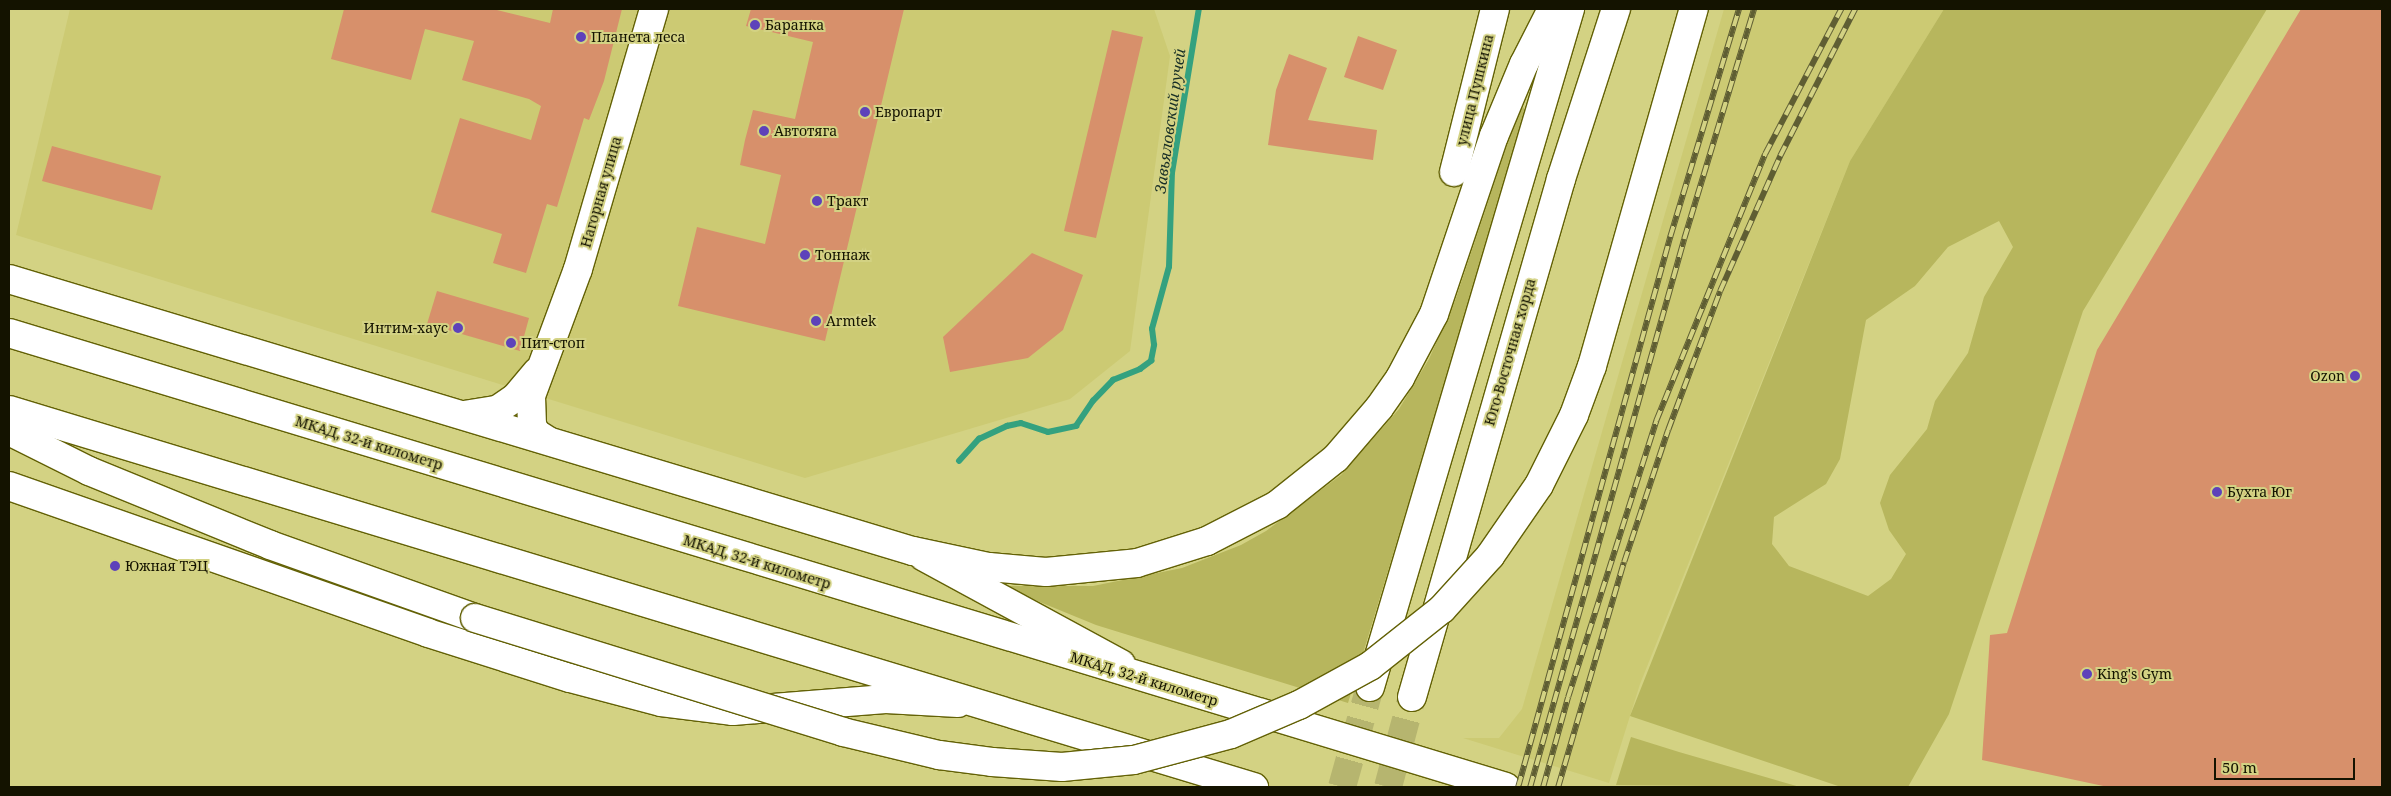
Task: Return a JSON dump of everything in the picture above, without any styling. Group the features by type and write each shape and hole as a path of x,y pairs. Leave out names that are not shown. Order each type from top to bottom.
{"main road":[{"name":"Нагорная улица","path":"547,440 536,433 530,419 531,396 538,371 578,270 654,9"},
{"name":"улица Пушкина","path":"1454,172 1495,9"},
{"path":"9,279 914,551 989,567 1046,572 1138,562 1207,541 1239,527 1307,484 1363,428 1400,378 1419,344 1448,279 1494,136 1524,64 1552,9"},
{"path":"1370,686 1570,9"},
{"name":"Юго-Восточная хорда","path":"1412,697 1555,198 1616,9"},
{"path":"9,431 89,471 270,546 475,618 843,732 939,755 992,762 1062,767 1134,760 1231,734 1299,705 1370,666 1442,609 1490,556 1540,485 1574,415 1592,366 1694,9"},
{"name":"МКАД, 32-й километр","path":"9,333 1158,684 1506,787"},
{"name":"Нагорная улица","path":"464,415 497,410 516,398 538,371"},
{"path":"9,410 1254,787"},
{"path":"9,486 428,633 570,678 661,702 733,711 886,699 992,707"},
{"path":"914,551 1158,684"}],"shaded area":[{"path":"70,9 1154,9 1170,56 1130,351 1070,399 805,478 16,235"},
{"path":"1724,9 1944,9 1850,161 1640,684 1609,783 1463,738 1499,738 1522,709"},
{"path":"1944,9 2267,9 2083,311 1949,714 1908,787 1841,787 1630,716 1850,161","holes":["1999,221 2013,247 1984,297 1968,353 1935,401 1927,429 1890,475 1880,503 1889,530 1906,554 1891,579 1868,596 1789,566 1772,544 1774,517 1826,484 1840,459 1866,320 1915,286 1948,247"]},
{"path":"1523,107 1527,112 1348,703 1096,625 1001,586 1093,586 1182,568 1241,545 1266,531 1341,475 1399,409 1429,359 1456,298 1516,117"},
{"path":"1631,737 1679,752 1800,787 1616,785"}],"building":[{"path":"344,9 493,9 550,23 553,9 622,9 604,81 589,120 584,118 557,207 547,204 526,273 493,263 502,234 431,212 460,118 531,140 541,106 529,99 462,80 474,41 425,29 411,80 331,59"},
{"name":"Тракт","path":"751,9 904,9 825,341 678,306 697,227 765,244 781,175 740,165 745,140 753,110 795,119 813,42 746,26"},
{"name":"Бухта Юг","path":"2301,9 2382,9 2382,787 2108,787 1982,760 1990,635 2007,633 2097,350"},
{"path":"1112,30 1143,37 1096,238 1064,231"},
{"path":"1358,36 1397,50 1383,90 1344,77"},
{"path":"1289,54 1327,68 1308,120 1377,130 1373,160 1268,145 1276,90"},
{"path":"52,146 161,176 152,210 42,181"},
{"path":"1032,253 1083,275 1063,330 1028,358 950,372 943,337"},
{"path":"437,291 529,318 520,351 427,324"}],"waterway":[{"name":"Завьяловский ручей","path":"959,461 979,439 1007,426 1021,423 1048,432 1076,426 1093,401 1113,380 1140,369 1151,361 1154,345 1152,329 1169,267 1172,173 1199,9"}],"tunnel":[{"path":"1342,787 1370,687"},
{"path":"1388,787 1412,697"}],"railway":[{"path":"1518,787 1670,237 1739,9"},
{"path":"1530,787 1684,239 1754,9"},
{"path":"1543,787 1568,697 1656,421 1765,154 1841,9"},
{"path":"1558,787 1624,562 1668,430 1720,291 1780,156 1855,9"}],"place":[{"name":"Баранка","path":"755,25"},
{"name":"Планета леса","path":"581,37"},
{"name":"Европарт","path":"865,112"},
{"name":"Автотяга","path":"764,131"},
{"name":"Тракт","path":"817,201"},
{"name":"Тоннаж","path":"805,255"},
{"name":"Armtek","path":"816,321"},
{"name":"Интим-хаус","path":"458,328"},
{"name":"Пит-стоп","path":"511,343"},
{"name":"Ozon","path":"2355,376"},
{"name":"Бухта Юг","path":"2217,492"},
{"name":"Южная ТЭЦ","path":"115,566"},
{"name":"King's Gym","path":"2087,674"}]}
